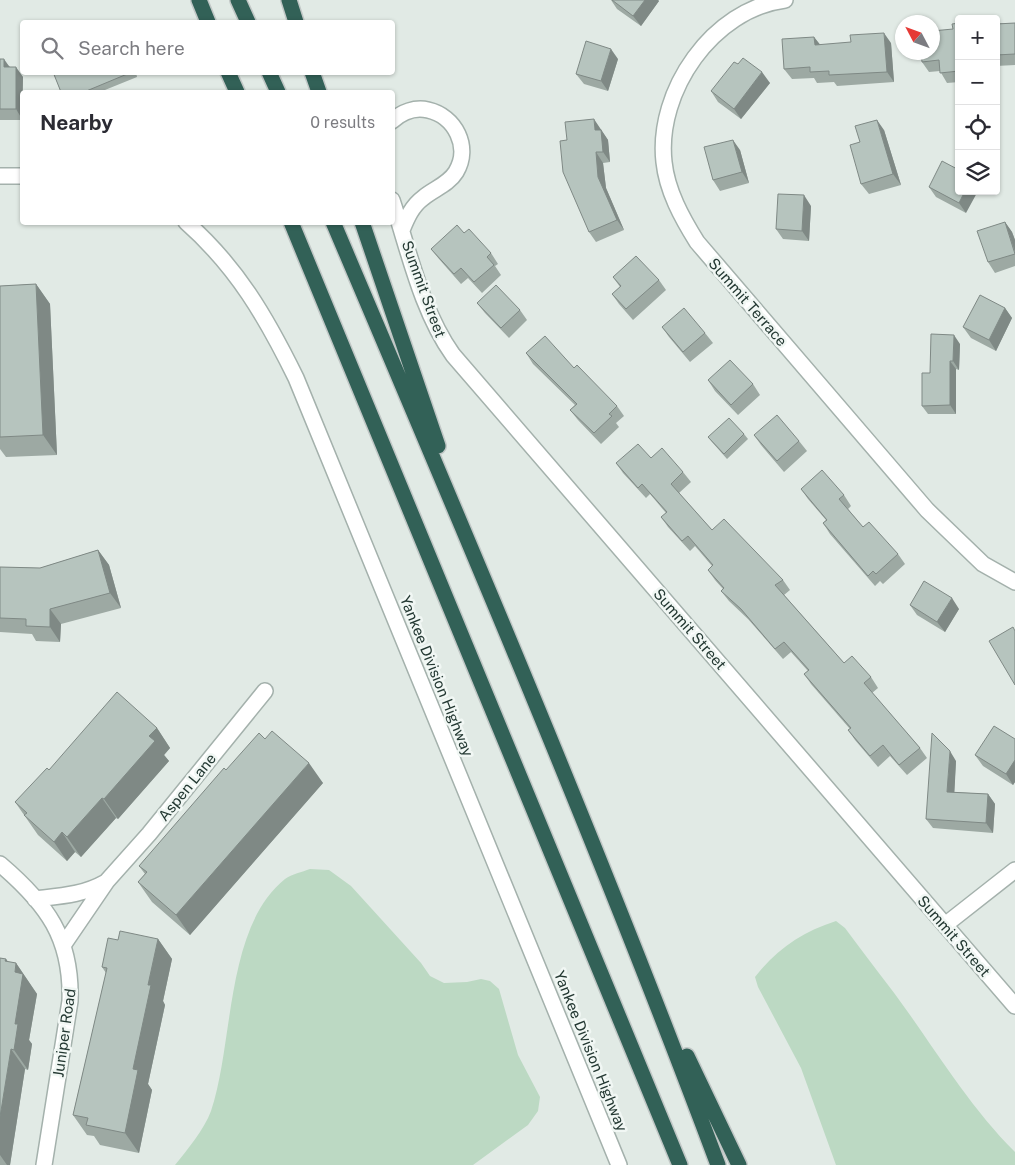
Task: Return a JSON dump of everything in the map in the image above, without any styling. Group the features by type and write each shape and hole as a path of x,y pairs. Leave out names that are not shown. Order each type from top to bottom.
{"highway":[{"path":"199,0 207,20"},
{"path":"238,0 247,20"},
{"path":"289,0 295,20"},
{"path":"229,75 236,90"},
{"path":"270,75 277,90"},
{"path":"313,75 318,90"},
{"path":"292,225 680,1165"},
{"path":"334,225 485,584 630,939 718,1165"},
{"path":"363,225 485,584"},
{"path":"630,939 739,1165"}],"street":[{"name":"Summit Terrace","path":"785,0 766,2 734,18 696,56 680,78 664,134 664,162 670,189 682,218 697,242 927,510 983,564 1015,582"},
{"name":"Summit Street","path":"395,119 411,110 425,109 438,113 449,121 457,132 461,146 461,159 456,172 446,183 422,198 415,206 402,230"},
{"path":"0,176 20,176"},
{"name":"Summit Street","path":"395,209 434,322 453,355 1015,1006"},
{"name":"Yankee Division Highway","path":"189,225 232,267 255,300 296,378 619,1165"},
{"name":"Aspen Lane","path":"64,944 108,881 149,834 265,691"},
{"name":"Juniper Road","path":"0,864 18,880 56,926 64,944 71,977 70,1001 44,1165"},
{"path":"945,925 1015,870"},
{"name":"Aspen Lane","path":"35,899 77,894 91,890 108,881"}],"green space":[{"path":"310,869 329,870 351,886 421,963 430,976 444,983 481,979 490,981 499,989 518,1055 540,1097 538,1111 528,1125 473,1165 175,1165 200,1132 211,1111 224,1053 234,988 241,956 251,926 266,900 285,879"},
{"path":"836,921 845,928 894,993 972,1103 1015,1152 1015,1165 836,1165 801,1068 758,987 755,977 772,958 801,936"}],"building":[{"path":"612,0 645,0 633,16"},
{"path":"1015,23 1015,54 1000,55 1000,24"},
{"path":"952,24 955,24 955,71 940,73 940,30 953,29"},
{"path":"884,33 887,72 829,75 829,71 810,72 810,67 784,69 782,39 814,37 815,45 851,42 850,35"},
{"path":"586,41 611,49 601,81 576,74"},
{"path":"743,58 762,72 734,109 711,91 734,62 738,64"},
{"path":"0,59 4,59 4,67 16,67 16,109 0,109"},
{"path":"922,60 939,60 922,62"},
{"path":"54,75 125,75 89,90 60,90"},
{"path":"594,119 595,130 601,130 603,152 596,152 598,177 617,220 589,232 563,172 560,141 567,140 565,122"},
{"path":"877,120 893,174 861,184 850,145 860,142 855,126"},
{"path":"733,140 742,172 713,180 704,147"},
{"path":"942,161 955,168 955,195 963,195 959,203 929,187"},
{"path":"778,194 804,195 802,231 776,229"},
{"path":"1005,222 1015,254 988,262 977,231"},
{"path":"457,225 464,233 469,229 491,253 487,257 494,265 474,282 461,268 454,274 431,249"},
{"path":"636,256 659,280 626,309 612,294 621,286 613,277"},
{"path":"36,284 43,435 0,437 0,286"},
{"path":"496,285 520,310 501,328 477,303"},
{"path":"980,295 1005,308 989,340 963,327"},
{"path":"684,308 705,333 683,352 662,327"},
{"path":"931,334 954,335 953,361 950,361 950,405 922,406 922,373 930,373"},
{"path":"545,336 574,368 577,365 617,406 609,414 612,416 594,433 570,410 577,404 526,353"},
{"path":"730,360 753,384 731,405 708,380"},
{"path":"777,415 799,441 777,461 754,435"},
{"path":"729,418 744,434 724,454 708,437"},
{"path":"638,444 651,458 662,448 683,472 671,484 712,530 724,519 783,580 775,585 844,663 852,656 871,677 864,683 920,748 899,765 883,745 870,756 848,730 851,728 804,674 809,670 784,642 775,649 741,609 721,591 724,588 708,570 713,565 688,536 682,541 661,517 667,512 642,484 638,488 616,463"},
{"path":"822,470 844,495 839,499 863,527 869,522 898,554 876,574 873,571 868,576 823,523 827,520 801,489"},
{"path":"98,550 110,593 50,609 50,627 26,626 26,619 0,618 0,567 40,568"},
{"path":"924,581 952,598 937,622 910,605"},
{"path":"1013,627 1015,631 1015,685 989,641"},
{"path":"117,692 157,728 149,736 155,741 104,799 102,798 67,837 62,832 54,842 24,815 27,813 15,802 47,768 49,770"},
{"path":"994,726 1015,739 1015,760 1006,774 975,755"},
{"path":"272,731 309,763 176,915 138,882 147,872 139,866 224,768 226,770 259,733 265,739"},
{"path":"932,733 950,751 947,792 988,794 986,823 926,819"},
{"path":"120,931 158,939 148,985 151,985 133,1069 138,1070 125,1133 86,1125 88,1118 73,1115 107,968 102,967 108,938 118,940"},
{"path":"0,958 16,963 15,972 23,974 15,1024 18,1024 14,1050 11,1049 0,1117"}]}
